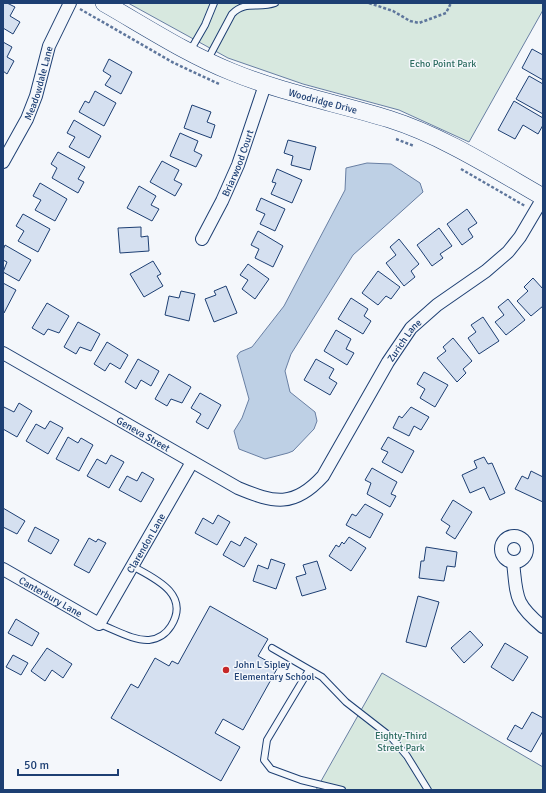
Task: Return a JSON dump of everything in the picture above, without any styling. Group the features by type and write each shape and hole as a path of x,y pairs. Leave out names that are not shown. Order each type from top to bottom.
{"street":[{"name":"Meadowdale Lane","path":"3,162 27,118 36,96 49,46 70,3"},
{"name":"Woodridge Drive","path":"104,3 207,61 265,85 390,119 461,151 543,198"},
{"name":"Briarwood Court","path":"202,239 222,201 238,165 265,85"},
{"name":"Zurich Lane","path":"288,499 302,495 314,487 323,476 388,362 411,328 437,305 486,271 508,252 520,237 543,198"},
{"name":"Geneva Street","path":"3,353 238,488 264,499 288,499"},
{"name":"Clarendon Lane","path":"99,624 192,462"},
{"path":"513,562 517,599 528,615 543,627"},
{"name":"Canterbury Lane","path":"3,569 99,624"}],"lane":[{"path":"190,52 205,25 214,3"},
{"path":"207,61 236,9 249,4 266,6 275,3"},
{"path":"99,624 136,638 148,640 159,638 168,631 176,613 176,605 169,589 132,566"},
{"path":"272,648 322,678 337,694 377,725 400,746 428,790"},
{"path":"309,670 267,740 264,760 271,769 301,780 342,790"}],"path":[{"path":"369,3 393,11 410,21 419,23 446,13 451,3"},
{"path":"391,137 415,146"},
{"path":"458,167 519,203"}],"green space":[{"name":"Echo Point Park","path":"128,3 543,3 543,10 469,142 399,110 303,84 228,58"},
{"name":"Eighty-Third Street Park","path":"382,673 543,767 543,790 316,790"}],"water":[{"path":"367,163 391,164 420,183 423,192 353,255 291,354 285,371 290,392 315,412 317,421 314,429 293,451 288,453 265,459 239,449 234,431 242,418 249,399 237,356 240,352 252,347 284,306 345,190 346,168"}],"building":[{"path":"3,3 7,3 15,7 10,16 20,22 13,34 3,28"},
{"path":"3,42 12,47 7,57 14,61 7,74 3,71"},
{"path":"532,49 543,55 543,80 522,68"},
{"path":"109,59 132,72 121,94 105,85 111,76 103,71"},
{"path":"529,76 543,84 543,114 516,99"},
{"path":"95,91 116,103 104,126 79,112 85,101 89,103"},
{"path":"514,101 543,118 543,125 538,134 523,125 515,139 498,130"},
{"path":"192,105 211,112 207,122 215,125 211,138 184,128"},
{"path":"74,120 101,136 89,158 69,147 75,137 67,133"},
{"path":"180,133 198,141 194,151 202,155 196,167 170,156"},
{"path":"288,140 316,147 310,170 291,165 293,156 284,153"},
{"path":"58,152 85,167 78,179 84,182 78,193 52,178 57,168 51,164"},
{"path":"162,161 179,170 174,180 182,184 175,196 150,182"},
{"path":"277,169 302,180 292,203 271,194 276,183 272,182"},
{"path":"40,183 67,199 55,221 35,210 41,200 33,196"},
{"path":"139,186 156,196 151,205 159,209 152,221 127,208"},
{"path":"261,198 285,209 275,231 260,224 265,214 256,210"},
{"path":"467,209 477,223 468,229 473,237 462,245 447,224"},
{"path":"23,214 50,229 38,252 18,241 24,231 16,226"},
{"path":"141,227 141,237 148,236 149,251 120,253 118,228"},
{"path":"439,228 452,246 440,254 443,258 432,266 417,245"},
{"path":"258,231 283,246 273,267 255,258 259,249 251,245"},
{"path":"399,239 419,264 411,271 415,277 404,286 386,263 396,255 390,247"},
{"path":"5,245 31,260 19,281 3,272 7,262 3,260 3,250"},
{"path":"153,261 161,274 157,276 163,286 144,297 130,274"},
{"path":"248,264 269,279 255,299 242,289 248,280 240,275"},
{"path":"378,271 400,287 391,299 386,296 378,305 362,293"},
{"path":"533,278 543,289 543,306 531,316 517,301 528,291 524,287"},
{"path":"3,283 16,290 4,313 3,312"},
{"path":"226,286 237,313 214,322 205,299 216,295 214,291"},
{"path":"181,291 195,294 189,321 165,315 169,296 179,298"},
{"path":"351,298 368,309 364,316 371,321 363,334 338,319"},
{"path":"508,299 525,320 506,335 495,322 504,315 498,307"},
{"path":"47,303 69,316 59,333 48,329 44,335 32,328"},
{"path":"483,317 499,341 479,354 468,338 476,332 471,325"},
{"path":"78,322 100,334 91,351 80,347 76,354 64,347"},
{"path":"336,330 351,339 346,349 354,353 347,365 324,351"},
{"path":"453,338 472,361 463,369 466,373 457,382 437,358 446,351 443,347"},
{"path":"107,342 128,355 120,369 110,363 105,371 94,364"},
{"path":"138,359 159,371 151,386 141,380 136,389 125,382"},
{"path":"316,359 334,369 329,378 337,383 330,395 304,380"},
{"path":"424,372 448,385 435,407 420,398 425,389 417,384"},
{"path":"169,374 191,387 182,403 171,399 167,406 155,399"},
{"path":"200,393 221,405 208,429 196,422 201,414 191,408"},
{"path":"19,403 32,411 17,437 3,429 3,409 4,407 14,412"},
{"path":"411,407 429,417 421,430 414,426 409,436 393,428 399,416 402,418"},
{"path":"50,421 63,428 48,454 26,441 36,424 45,429"},
{"path":"68,437 78,443 81,438 93,445 79,471 56,459"},
{"path":"388,437 414,451 402,473 382,462 388,452 381,449"},
{"path":"111,455 124,462 109,488 87,476 97,459 106,464"},
{"path":"484,457 488,464 492,463 505,493 490,500 484,487 470,493 462,475 477,468 474,461"},
{"path":"372,468 397,482 391,494 396,496 390,507 367,494 371,483 365,480"},
{"path":"531,471 543,477 543,502 515,489 522,476 528,479"},
{"path":"142,472 154,479 141,502 119,490 127,476 137,481"},
{"path":"453,500 472,512 455,539 446,533 450,526 441,520"},
{"path":"365,504 383,514 370,538 346,525 352,514 356,516"},
{"path":"3,508 25,521 17,534 3,527"},
{"path":"218,515 230,522 217,545 195,533 203,518 213,524"},
{"path":"35,527 59,540 51,554 28,541"},
{"path":"245,537 257,544 244,567 223,555 231,541 240,546"},
{"path":"349,537 366,548 351,571 329,556 336,545 339,547 342,542 344,544"},
{"path":"89,538 96,542 98,539 106,543 89,573 74,565"},
{"path":"426,547 457,552 455,567 447,566 444,581 419,578 421,561 424,561"},
{"path":"271,559 285,564 276,589 253,581 258,565 268,569"},
{"path":"317,561 326,589 302,596 296,577 306,574 303,565"},
{"path":"418,596 439,602 426,647 406,642"},
{"path":"210,606 268,639 258,656 278,667 243,730 223,719 215,733 240,747 221,781 111,718 131,684 138,688 155,658 169,666 172,661 178,664"},
{"path":"16,619 39,633 32,646 8,633"},
{"path":"470,631 483,645 464,663 451,648"},
{"path":"505,643 528,657 513,681 491,667"},
{"path":"47,648 72,664 63,678 52,670 45,681 31,671"},
{"path":"13,655 28,663 21,675 6,667"},
{"path":"532,712 543,718 543,731 531,752 507,739 515,725 522,729"}],"place":[{"name":"John L Sipley Elementary School","path":"226,670"}]}
